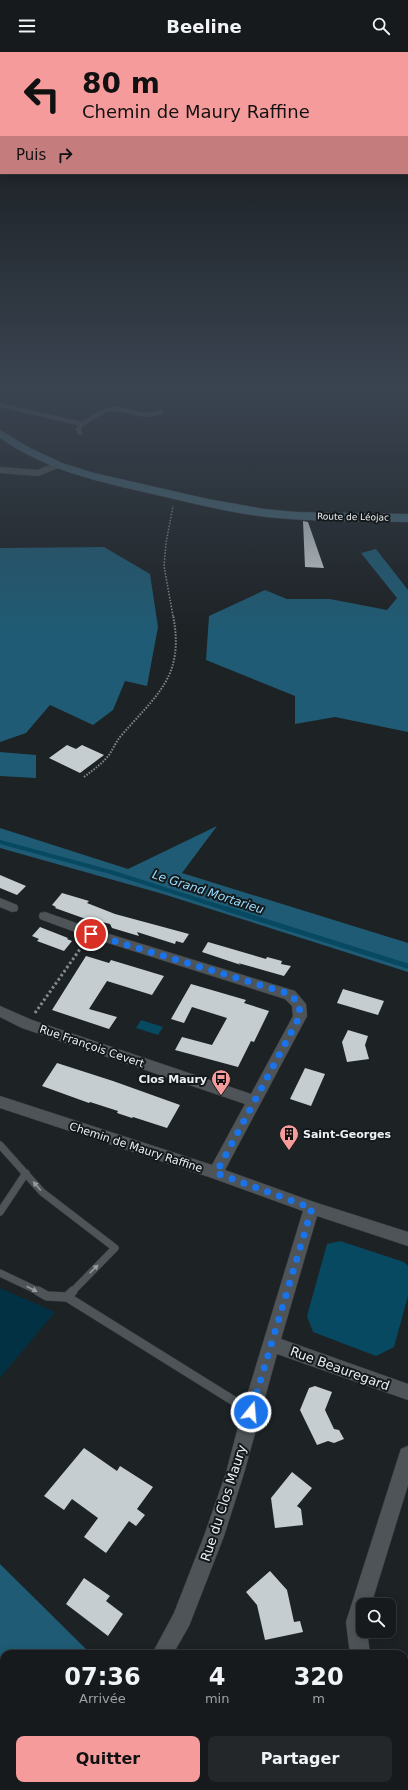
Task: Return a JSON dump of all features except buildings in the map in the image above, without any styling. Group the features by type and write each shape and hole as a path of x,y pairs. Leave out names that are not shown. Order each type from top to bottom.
{"main road":[{"name":"Route de Léojac","path":"73,470 91,476 236,508 288,515 408,518"}],"street":[{"path":"1,470 38,474 47,470"},
{"path":"45,916 91,934 290,994 299,1004 300,1016 253,1101 216,1173"},
{"name":"Rue François Cevert","path":"0,1011 27,1024 253,1101"},
{"name":"Chemin de Maury Raffine","path":"0,1102 216,1173 312,1208 408,1239"},
{"name":"Rue du Clos Maury","path":"164,1650 182,1619 214,1536 312,1208"},
{"name":"Rue Beauregard","path":"272,1344 408,1392"},
{"path":"360,1650 356,1622 408,1455"}],"lane":[{"path":"0,1145 42,1192 115,1248 67,1297"},
{"path":"0,1212 26,1173"},
{"path":"0,1273 47,1296 67,1297 251,1412"}],"path":[{"path":"84,777 108,757 119,739 154,701 168,678 174,659 176,644 174,618 164,565 174,495"},
{"path":"27,1024 91,934"}],"shaded area":[{"path":"104,547 150,574 158,627 147,686 125,681 113,710 93,725 50,705 26,733 0,742 0,548"},
{"path":"376,549 408,590 408,732 335,717 295,724 295,696 206,660 209,616 265,590 287,599 330,599 387,610 397,598 361,553"},
{"path":"0,752 36,755 36,778 0,776"},
{"path":"217,826 182,873 408,943 408,972 163,894 0,848 0,828 128,869"},
{"path":"141,1020 163,1027 158,1035 136,1028"},
{"path":"340,1241 404,1262 408,1266 408,1296 394,1347 376,1356 313,1332 307,1316 327,1244"},
{"path":"0,1288 55,1312 0,1378"},
{"path":"0,1564 87,1650 0,1650"}],"waterway":[{"name":"Le Grand Mortarieu","path":"0,842 114,873 230,910"},
{"name":"Le Grand Mortarieu","path":"227,909 408,966"}],"place":[{"name":"Clos Maury","path":"221,1096"},
{"name":"Saint-Georges","path":"289,1151"}],"route":[{"path":"91,934 290,994 299,1004 300,1016 253,1101 247,1116 216,1173 312,1208 251,1412"}]}
